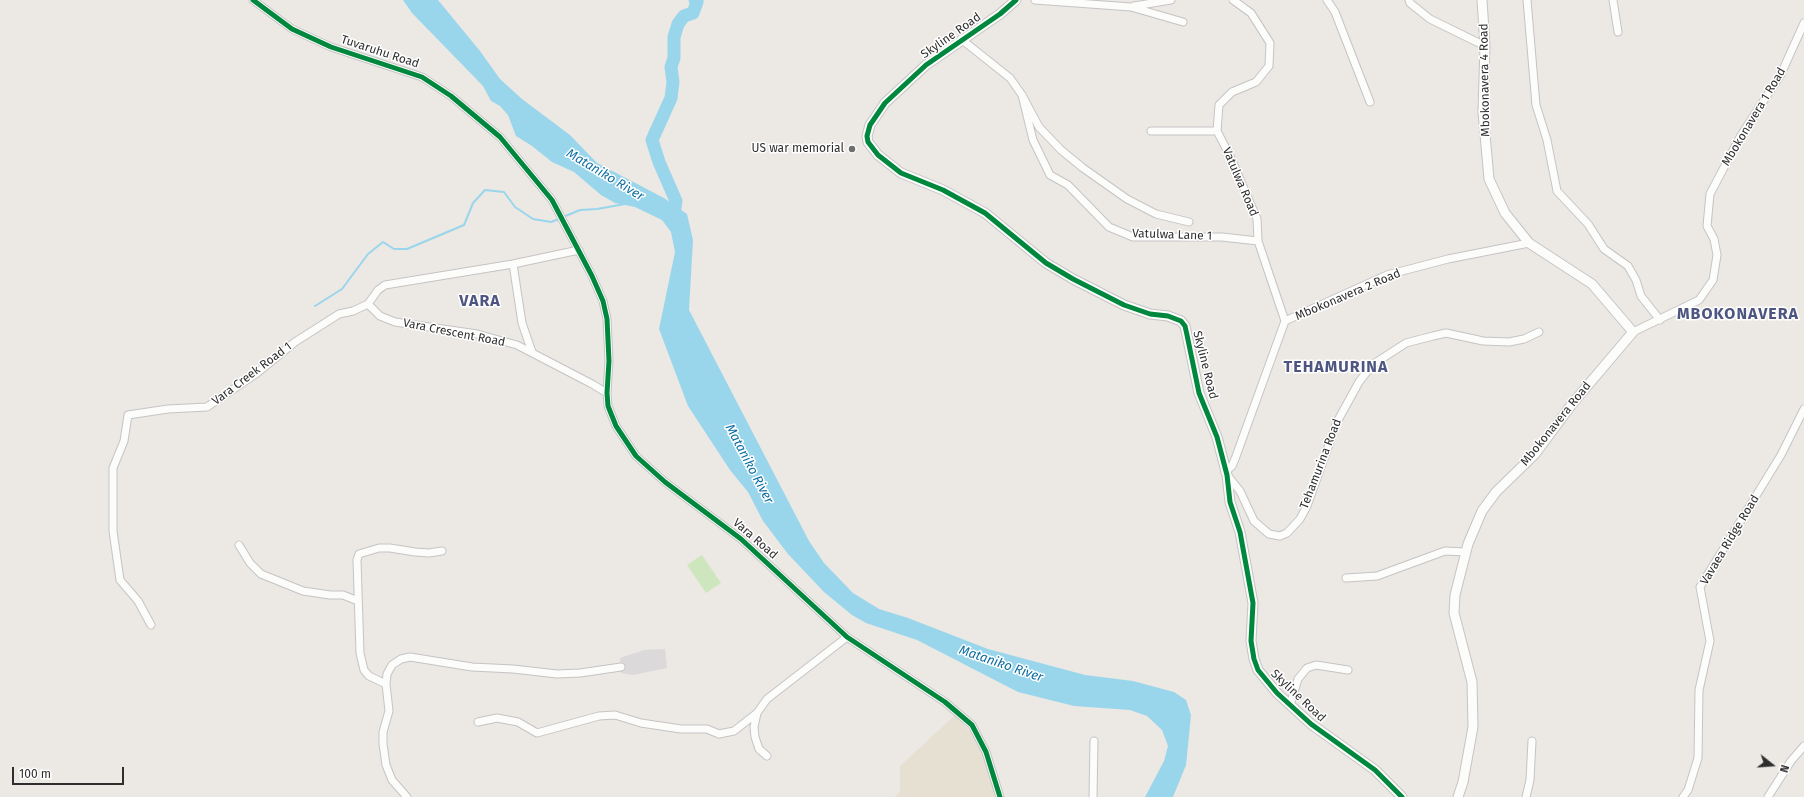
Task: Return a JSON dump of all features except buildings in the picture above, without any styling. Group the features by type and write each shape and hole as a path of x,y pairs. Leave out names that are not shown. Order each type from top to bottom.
{"street":[{"name":"Tuvaruhu Road","path":"253,0 292,29 330,47 422,77 451,96 500,138 552,200 578,250"},
{"name":"Skyline Road","path":"1016,0 1000,14 926,64 885,104 870,125 867,136 870,146 878,155 902,173 942,190 985,213 1046,263 1073,280 1124,305 1150,314 1168,316 1181,321 1186,330 1199,393 1217,437 1226,474 1230,502 1240,532 1253,603 1251,641 1254,659 1258,670 1290,705 1311,724 1375,770 1402,797"},
{"path":"1035,0 1131,7 1183,22"},
{"path":"1131,7 1171,0"},
{"path":"1151,131 1216,131 1219,105 1232,92 1256,82 1269,66 1270,43 1251,13 1233,0"},
{"path":"1327,0 1334,12 1370,102"},
{"path":"1409,0 1410,3 1430,19 1485,46"},
{"name":"Mbokonavera 4 Road","path":"1482,0 1485,46 1483,112 1489,179 1505,213 1529,243"},
{"path":"1527,0 1536,104 1547,140 1557,191 1588,224 1604,249 1628,266 1636,280 1641,296 1660,320"},
{"path":"1613,0 1618,32"},
{"name":"Mbokonavera 1 Road","path":"1633,332 1699,300 1712,280 1718,255 1714,239 1707,226 1710,194 1740,137 1781,74 1804,23"},
{"path":"961,39 1010,78 1022,95 1039,127 1061,150 1083,168 1128,199 1156,214 1189,222"},
{"name":"Vatulwa Lane 1","path":"1022,95 1033,140 1050,174 1068,185 1109,227 1133,237 1222,237 1258,241"},
{"name":"Vatulwa Road","path":"1216,131 1230,156 1257,219 1258,241 1285,321"},
{"path":"1529,243 1592,284 1633,332"},
{"name":"Mbokonavera 2 Road","path":"1226,474 1235,459 1285,321 1387,275 1448,259 1529,243"},
{"name":"Vara Creek Road 1","path":"151,625 138,601 120,580 113,531 114,468 124,440 128,416 168,409 207,407 257,373 295,342 339,314 353,311 368,304 378,290 385,285 512,264 578,250"},
{"name":"Vara Road","path":"578,250 603,301 607,319 608,406 616,426 636,456 665,482 741,539 847,637 945,702 972,724 986,752 1000,797"},
{"path":"512,264 522,324 532,352"},
{"name":"Vara Crescent Road","path":"368,304 380,316 395,322 477,334 517,345 607,393"},
{"name":"Tehamurina Road","path":"1226,474 1240,491 1254,522 1269,534 1280,536 1287,533 1300,519 1307,506 1330,438 1343,410 1359,382 1372,365 1406,343 1446,333 1483,341 1508,342 1524,339 1539,332"},
{"name":"Mbokonavera Road","path":"1458,797 1463,782 1473,727 1472,682 1454,613 1455,595 1466,552 1482,511 1496,492 1535,454 1572,404 1633,332"},
{"name":"Vavaea Ridge Road","path":"1683,797 1688,790 1698,758 1700,690 1710,641 1700,587 1781,455 1804,409"},
{"path":"239,545 250,563 261,574 303,590 330,595 343,595 358,602"},
{"path":"386,684 369,676 364,670 360,653 356,571 358,554 367,550 384,548 415,552 442,551"},
{"path":"1346,578 1377,576 1445,551 1466,552"},
{"path":"478,722 497,718 518,722 537,733 599,716 615,715 641,723 681,729 707,729 719,734 734,731 757,713 767,699 847,637"},
{"path":"408,797 392,780 386,765 383,732 389,711 386,684 387,674 392,665 401,659 410,657 472,667 513,669 557,674 580,673 621,666"},
{"path":"1290,705 1298,679 1307,668 1316,665 1348,670"},
{"path":"757,713 754,727 755,737 759,748 767,756"},
{"path":"1094,741 1094,797"},
{"path":"1526,797 1530,780 1532,741"},
{"path":"1768,797 1791,761 1804,746"}],"shaded area":[{"path":"665,649 667,668 633,675 621,673 620,658 644,650"},
{"path":"955,715 971,733 983,753 996,797 895,797 900,791 900,766"}],"green space":[{"path":"702,555 721,583 706,593 687,565"}],"water":[{"name":"Mataniko River","path":"403,0 438,0 480,51 500,79 522,99 570,135 597,163 664,198 687,214 693,240 689,310 809,541 824,563 853,593 879,609 908,618 988,649 1085,675 1133,681 1174,692 1186,700 1191,715 1186,765 1173,797 1145,797 1164,761 1168,746 1162,730 1147,716 1130,710 1074,706 1018,692 917,640 866,623 852,615 824,592 788,554 763,521 748,492 730,470 688,406 659,329 675,252 671,232 662,220 635,207 615,203 601,195 574,172 552,162 532,146 516,136 508,115 500,106 491,101 483,86 412,13"}],"waterway":[{"path":"674,216 676,201 659,162 652,140 671,98 673,82 671,67 674,58 674,37 678,24 684,16 693,13 697,2 695,0"},
{"path":"315,306 342,289 368,254 383,242 394,249 407,249 464,225 473,203 485,190 504,192 515,207 533,219 551,222 559,219"},
{"path":"563,217 580,210 597,209 625,204"}],"cycle path":[{"path":"253,0 292,29 331,47 422,77 451,96 500,137 552,200 592,276 603,301 607,319 609,361 607,393 608,406 616,426 636,456 665,482 741,539 847,637 945,702 972,725 986,752 1000,797"},
{"path":"1016,0 1000,14 926,65 885,103 870,125 867,136 868,142 878,155 901,173 943,190 985,213 1046,263 1073,279 1124,305 1150,314 1168,316 1181,321 1185,326 1199,393 1217,437 1227,475 1230,502 1240,532 1253,603 1251,641 1254,659 1258,670 1277,693 1311,724 1375,770 1402,797"}],"place":[{"name":"US war memorial","path":"852,149"}],"district":[{"name":"VARA","path":"480,302"},
{"name":"MBOKONAVERA","path":"1738,315"},
{"name":"TEHAMURINA","path":"1336,368"}]}
